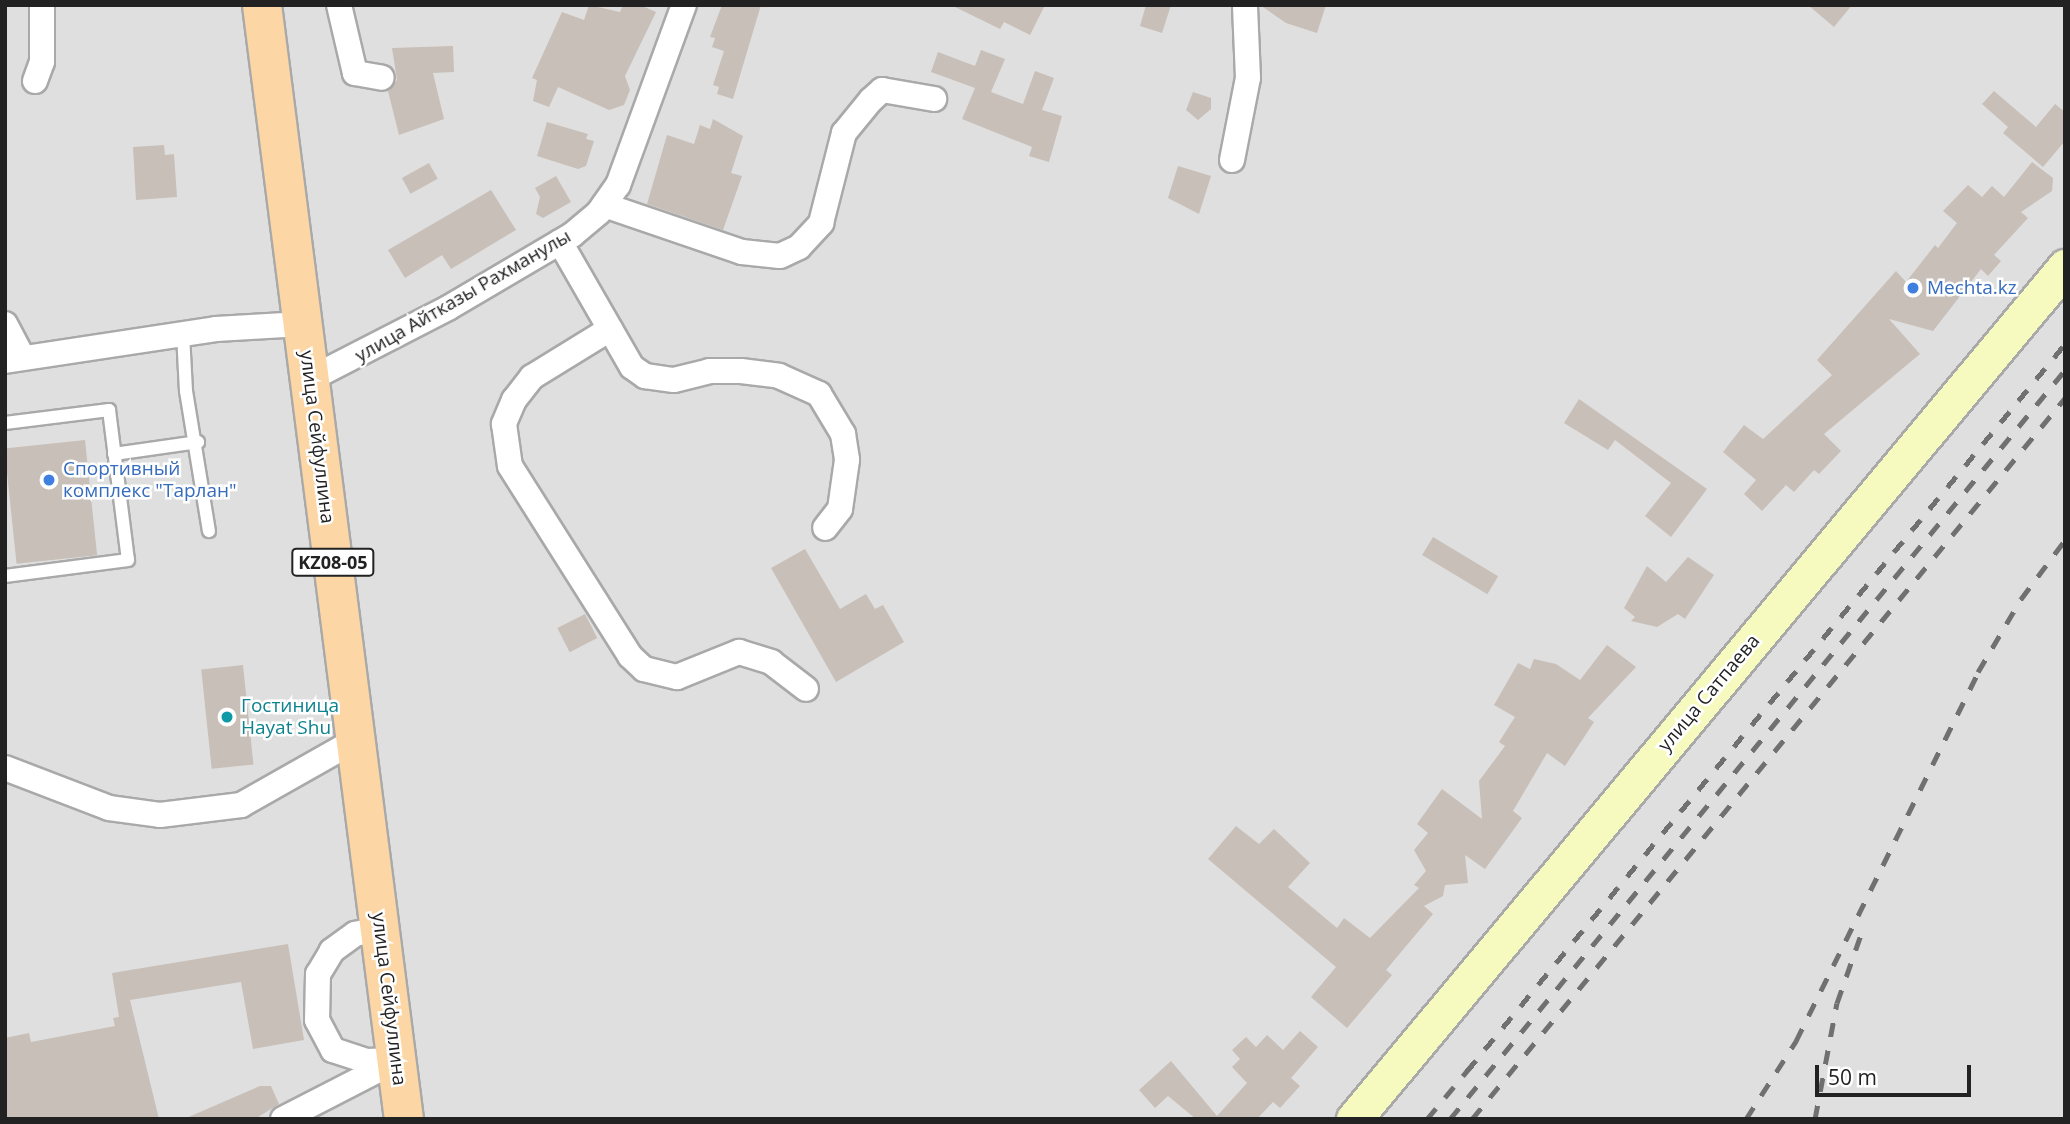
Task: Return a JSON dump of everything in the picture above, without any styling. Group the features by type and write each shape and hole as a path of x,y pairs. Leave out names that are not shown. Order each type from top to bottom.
{"main road":[{"name":"улица Сейфуллина","path":"262,5 404,1119"}],"street":[{"path":"35,81 42,62 41,5"},
{"path":"339,5 355,73 382,78"},
{"name":"улица Айтказы Рахманулы","path":"310,379 448,308 560,242 604,205 618,185 684,5"},
{"path":"1232,160 1248,78 1245,5"},
{"path":"604,205 742,252 780,256 799,247 821,223 844,133 872,100 882,90 934,99"},
{"path":"560,242 632,367 645,376 674,380 709,371 741,371 779,376 819,394 839,425 846,460 840,509 825,528"},
{"name":"улица Сатпаева","path":"1354,1119 2065,267"},
{"path":"5,324 14,359 183,334 303,324"},
{"path":"610,329 532,377 514,400 504,424 510,466 630,656 644,669 677,677 739,652 771,662 806,689"},
{"path":"5,768 108,808 160,815 241,806 356,740"},
{"path":"380,929 355,934 332,951 318,974 317,1020 333,1050 366,1061 397,1060"},
{"path":"283,1119 397,1060"}],"lane":[{"path":"183,334 186,391 198,442 209,531"},
{"path":"5,423 108,410 128,560 5,576"},
{"path":"114,453 198,442"}],"shaded area":[{"path":"5,5 2065,5 2065,1119 5,1119"}],"building":[{"path":"589,5 620,12 623,5 640,5 656,12 625,76 630,90 624,105 609,110 558,87 549,107 533,101 537,80 532,78 562,12 584,20"},
{"path":"722,5 761,5 733,99 717,94 719,87 713,85 724,51 712,47 715,38 710,37"},
{"path":"951,5 1045,5 1030,35 1004,22 1000,29"},
{"path":"1146,5 1171,5 1162,33 1140,26"},
{"path":"1260,5 1326,5 1317,33 1286,23"},
{"path":"1808,5 1852,5 1834,27"},
{"path":"453,46 454,72 433,73 444,119 399,135 388,91 397,80 392,48"},
{"path":"981,50 1005,59 991,92 1023,104 1035,71 1054,78 1042,110 1062,116 1049,162 1029,156 1032,147 962,119 975,88 931,72 938,52 975,66"},
{"path":"1994,91 2036,127 2055,104 2065,112 2065,141 2043,167 2003,133 2008,127 1982,104"},
{"path":"1193,92 1211,98 1211,109 1198,120 1186,110"},
{"path":"713,119 743,136 731,173 742,176 723,230 647,204 667,135 694,144 700,125 710,129"},
{"path":"547,122 588,134 586,139 594,141 586,166 578,169 537,156"},
{"path":"164,145 165,155 174,154 177,197 136,200 133,147"},
{"path":"2032,162 2053,178 2052,191 2021,212 2028,218 1994,255 2001,261 1988,276 1981,269 1933,331 1889,319 1920,354 1824,434 1841,451 1819,474 1814,470 1794,492 1786,485 1762,511 1744,494 1756,480 1723,452 1744,425 1763,439 1832,375 1817,360 1896,271 1906,282 1935,245 1938,248 1957,223 1943,211 1968,185 1982,197 1992,186 2004,197"},
{"path":"429,163 438,179 411,194 402,178"},
{"path":"1178,166 1211,176 1199,214 1168,198"},
{"path":"556,176 571,202 543,218 536,214 540,197 535,188"},
{"path":"491,190 516,230 451,269 442,255 405,278 388,250"},
{"path":"1579,399 1707,489 1671,537 1645,516 1671,483 1615,440 1608,450 1564,423"},
{"path":"85,440 97,555 17,564 5,448"},
{"path":"1433,537 1498,576 1487,594 1422,555"},
{"path":"805,549 840,609 866,594 875,609 883,605 904,642 836,682 771,568"},
{"path":"1688,557 1714,575 1685,619 1678,614 1657,627 1631,621 1635,617 1624,608 1647,566 1666,582"},
{"path":"585,614 597,638 570,652 557,628"},
{"path":"1607,645 1636,667 1588,718 1594,722 1565,766 1547,753 1513,811 1522,818 1485,869 1465,855 1468,883 1445,885 1443,896 1424,906 1433,914 1386,970 1392,975 1347,1028 1311,997 1336,967 1208,859 1236,826 1259,844 1274,829 1310,863 1288,887 1337,928 1344,918 1370,938 1419,888 1414,885 1426,871 1414,850 1428,833 1417,824 1442,789 1482,819 1479,781 1505,746 1499,742 1515,717 1494,705 1518,663 1530,669 1534,659 1556,664 1580,680"},
{"name":"Гостиница Hayat Shu","path":"243,665 253,764 212,769 201,669"},
{"path":"288,944 304,1040 253,1049 241,982 130,1000 159,1119 5,1119 5,1038 29,1033 31,1042 115,1026 113,1018 119,1017 112,973"},
{"path":"1300,1031 1318,1047 1291,1078 1300,1086 1280,1108 1273,1102 1257,1119 1196,1119 1168,1096 1155,1108 1139,1090 1171,1061 1217,1116 1247,1083 1232,1067 1240,1059 1232,1050 1246,1037 1256,1047 1267,1035 1283,1050"},
{"path":"260,1086 271,1086 279,1104 255,1119 184,1119"}],"railway":[{"path":"1467,1071 2065,344"},
{"path":"1450,1119 2065,370"},
{"path":"1472,1119 2065,398"},
{"path":"1746,1119 1796,1041 1978,672 2021,599 2065,540"},
{"path":"1815,1119 1837,1003 1864,926"},
{"path":"1427,1119 1472,1065"}],"place":[{"name":"Mechta.kz","path":"1913,288"},
{"name":"Спортивный комплекс \"Тарлан\"","path":"49,480"},
{"name":"Гостиница Hayat Shu","path":"227,717"}]}
